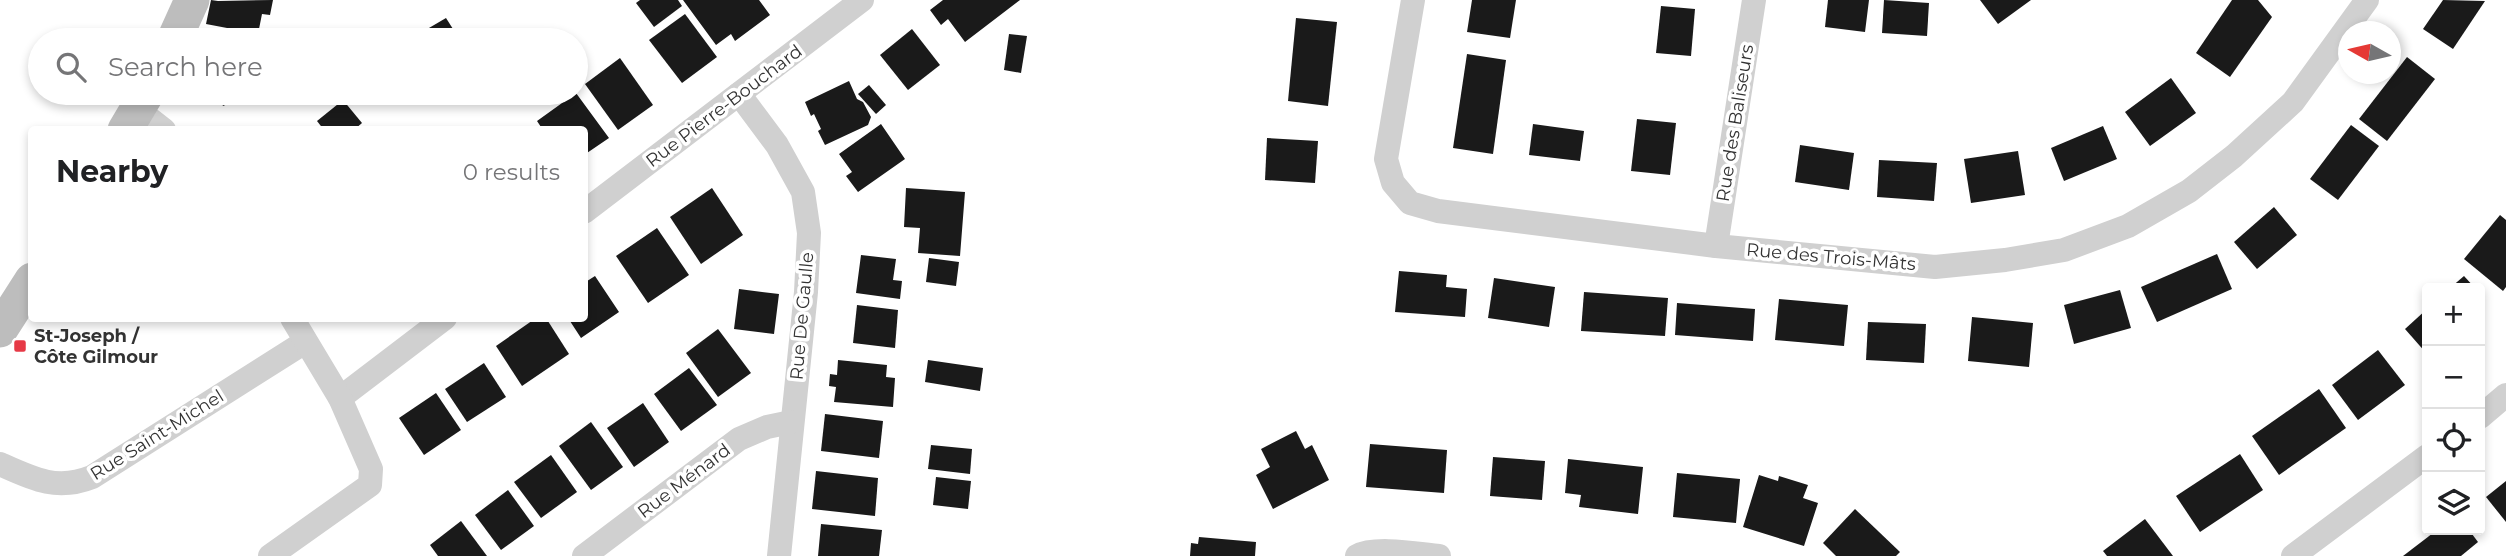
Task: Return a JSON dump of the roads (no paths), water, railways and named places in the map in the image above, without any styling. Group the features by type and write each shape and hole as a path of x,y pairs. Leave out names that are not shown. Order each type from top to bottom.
{"street":[{"path":"179,28 192,0"},
{"name":"Rue Pierre-Bouchard","path":"588,209 862,0"},
{"name":"Rue des Trois-Mâts","path":"1413,0 1386,159 1393,183 1410,203 1438,211 1716,246 1935,267 2006,260 2064,250 2128,226 2189,191 2234,156 2293,102 2367,0"},
{"name":"Rue des Baliseurs","path":"1716,246 1754,0"},
{"name":"Rue De Gaulle","path":"739,94 777,145 803,192 809,233 806,292 779,556"},
{"path":"0,330 28,286"},
{"path":"270,556 370,485 372,469 340,398 294,322"},
{"path":"340,398 440,322"},
{"name":"Rue Saint-Michel","path":"0,464 37,480 74,484 92,477 305,342"},
{"path":"2485,413 2506,396"},
{"name":"Rue Ménard","path":"584,556 739,439 766,427 791,422"},
{"path":"2293,556 2422,460"},
{"path":"1357,556 1364,552 1395,552 1439,556"}],"place":[{"name":"St-Joseph / Côte Gilmour","path":"20,346"}]}
